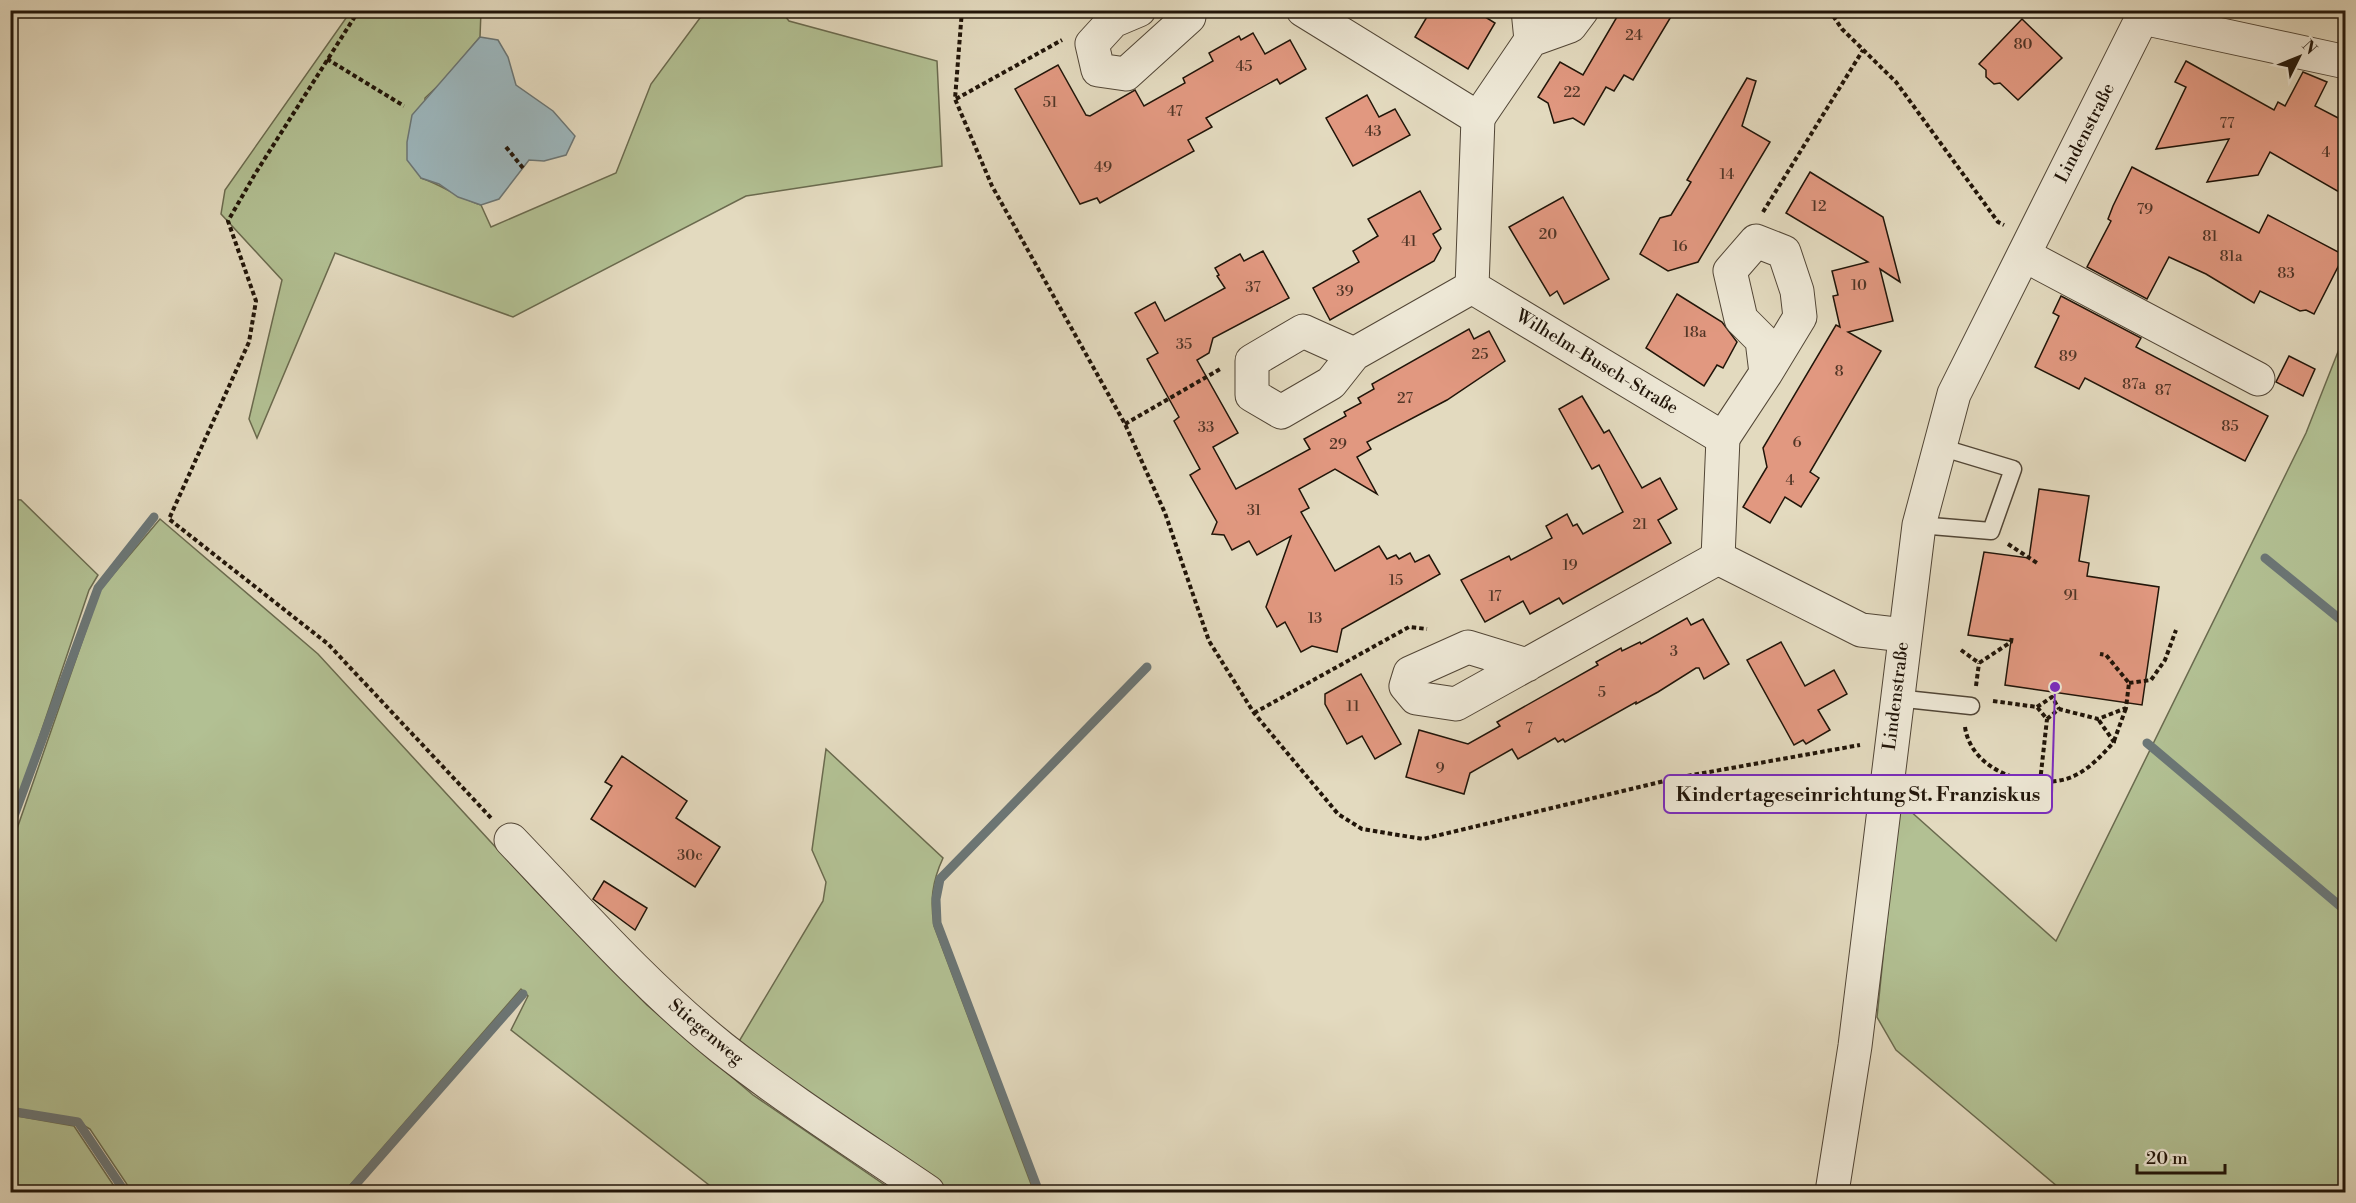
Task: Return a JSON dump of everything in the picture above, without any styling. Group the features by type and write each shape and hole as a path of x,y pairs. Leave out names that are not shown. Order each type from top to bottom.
{"street":[{"path":"1139,10 1113,21 1092,44 1098,70 1126,74 1196,14"},
{"path":"1146,10 1196,14"},
{"path":"1303,10 1478,118"},
{"path":"1354,354 1303,331 1252,361 1252,395 1281,411 1331,383 1354,354 1472,287 1478,118 1530,26 1570,26 1582,10"},
{"path":"2145,14 2346,62"},
{"name":"Lindenstraße","path":"1832,1192 1855,1046 1919,525 1954,394 2145,14"},
{"path":"1718,558 1723,438 1766,373 1800,317 1797,291 1784,252 1756,241 1730,271 1742,319 1762,340 1766,373"},
{"path":"2027,249 2258,379"},
{"name":"Wilhelm-Busch-Straße","path":"1472,287 1723,438"},
{"path":"1718,558 1861,630 1904,635"},
{"path":"1527,665 1468,647 1410,673 1406,686 1416,698 1456,704 1527,665 1718,558"},
{"name":"Stiegenweg","path":"511,840 643,978 722,1048 792,1100 928,1192"}],"lane":[{"path":"1919,525 1990,531 2013,469 1941,447"},
{"path":"1896,698 1973,702"}],"path":[{"path":"359,10 228,221 256,301 249,342 169,519 328,644 511,840"},
{"path":"962,10 955,99 992,186 1125,424 1165,513 1209,641 1254,713 1338,814 1362,829 1422,840 1681,777 1860,745 1862,734"},
{"path":"1829,10 1842,29 1896,82 1998,222 2027,249"},
{"path":"955,99 1069,36 1092,44"},
{"path":"1756,241 1757,223 1863,50"},
{"path":"327,60 404,106"},
{"path":"506,147 523,168"},
{"path":"1125,424 1224,367 1252,361"},
{"path":"1990,531 2037,563"},
{"path":"1254,713 1409,627 1447,632 1468,647"},
{"path":"2129,683 2151,680 2165,660 2176,630"},
{"path":"2011,642 2012,636"},
{"path":"1978,663 2011,642 2017,643"},
{"path":"1961,650 1978,663"},
{"path":"1978,663 1973,702 1964,721 1967,742 1988,766 2016,778 2040,782 2066,778 2093,765 2114,742 2126,708 2129,683 2106,652 2100,654"},
{"path":"1973,702 2037,706 2052,697 2059,709 2098,720 2114,742"},
{"path":"2037,706 2047,719"},
{"path":"2098,720 2126,708"},
{"path":"2040,782 2047,719 2059,709"}],"green space":[{"path":"351,11 481,11 480,37 442,82 425,98 421,178 481,205 491,227 616,173 651,84 700,18 696,11 781,11 789,21 937,61 942,166 746,196 513,317 335,253 257,438 249,419 282,280 221,214 225,190"},
{"path":"2345,334 2345,1192 2064,1192 1896,1050 1877,1017 1899,801 2056,941 2306,433"},
{"path":"11,499 21,500 98,575 89,590 11,821"},
{"path":"160,519 318,654 535,890 647,1005 753,1095 895,1192 718,1192 511,1030 528,996 521,989 344,1192 132,1192 90,1129 75,1120 11,1109 11,846 100,590"},
{"path":"826,749 943,858 933,891 934,926 1034,1192 949,1192 738,1043 823,901 826,882 812,850"},
{"path":"11,1115 74,1126 118,1192 11,1192"}],"water":[{"path":"480,37 498,40 508,57 516,85 553,111 575,136 566,155 544,161 529,160 499,199 481,205 458,197 439,184 421,178 407,160 407,142 412,115"}],"building":[{"path":"1431,10 1474,10 1495,23 1468,69 1415,37"},
{"path":"1621,10 1675,10 1633,80 1624,75 1614,91 1606,87 1584,125 1573,118 1554,123 1548,103 1538,97 1560,62 1583,75"},
{"path":"2022,19 2062,58 2018,100 2000,83 1994,84 1986,77 1986,70 1979,64"},
{"path":"1253,33 1265,54 1290,40 1306,69 1280,84 1277,79 1206,118 1212,127 1188,140 1194,151 1100,203 1097,198 1080,204 1015,89 1058,65 1086,115 1090,116 1135,90 1144,106 1185,83 1183,78 1213,61 1209,53 1239,36 1241,40"},
{"path":"2186,61 2274,110 2278,102 2285,106 2303,72 2327,82 2315,106 2346,122 2346,196 2270,152 2258,175 2207,182 2229,139 2156,149 2186,87 2175,82"},
{"path":"1747,78 1756,81 1742,126 1770,142 1698,262 1668,271 1640,254 1660,218 1671,215 1691,182 1687,180"},
{"path":"1367,95 1379,117 1395,109 1410,135 1353,166 1326,118"},
{"path":"2132,167 2259,233 2268,215 2344,255 2314,314 2306,310 2300,311 2260,291 2254,303 2206,274 2169,257 2147,299 2087,267 2111,221 2108,219 2113,206"},
{"path":"1810,172 1883,217 1900,282 1880,269 1893,321 1848,332 1881,351 1810,472 1819,478 1801,507 1785,497 1770,523 1743,507 1767,467 1763,448 1836,325 1840,327 1833,296 1838,295 1832,271 1868,262 1786,213"},
{"path":"1420,191 1441,229 1433,234 1441,248 1434,261 1330,320 1313,288 1359,262 1353,251 1378,236 1368,219"},
{"path":"1563,197 1609,279 1564,304 1557,291 1550,296 1509,227"},
{"path":"1263,251 1289,298 1213,338 1209,353 1197,360 1238,433 1213,447 1236,489 1310,449 1304,439 1346,416 1344,412 1361,403 1358,398 1374,389 1372,384 1469,329 1474,339 1489,331 1505,361 1447,400 1367,442 1371,449 1357,457 1377,494 1335,469 1299,489 1309,508 1301,512 1335,571 1379,546 1387,559 1396,555 1399,559 1410,553 1415,562 1429,555 1440,574 1342,629 1337,652 1312,646 1301,652 1285,622 1277,627 1266,607 1291,536 1257,555 1249,541 1232,550 1224,535 1212,534 1217,522 1190,475 1200,469 1174,421 1179,417 1147,359 1158,353 1135,313 1155,302 1165,321 1225,288 1215,268 1240,254 1244,261"},
{"path":"1677,294 1722,322 1737,342 1723,368 1717,365 1704,386 1646,348"},
{"path":"2061,296 2141,338 2136,347 2268,416 2245,461 2085,378 2079,389 2035,367 2059,316 2053,313"},
{"path":"2289,356 2315,369 2303,396 2276,382"},
{"path":"1582,396 1604,433 1609,430 1642,488 1660,478 1677,509 1658,520 1671,543 1563,604 1559,598 1530,614 1523,601 1485,622 1461,580 1509,556 1511,560 1552,538 1546,526 1567,514 1573,526 1577,524 1583,534 1623,512 1599,465 1592,469 1559,409"},
{"path":"2039,489 2089,496 2079,561 2089,563 2087,576 2159,587 2142,705 2005,685 2011,641 1968,635 1984,552 2029,558"},
{"path":"1687,618 1691,625 1703,619 1729,664 1704,679 1699,668 1696,668 1658,692 1565,742 1563,739 1558,742 1555,738 1518,759 1512,749 1470,773 1464,794 1406,777 1419,730 1468,744 1500,726 1497,722 1598,665 1596,662 1621,648 1622,651 1640,642 1641,644"},
{"path":"1781,642 1805,686 1834,670 1847,694 1818,710 1830,730 1806,744 1803,740 1794,745 1747,660"},
{"path":"1361,674 1401,744 1375,759 1362,736 1347,744 1325,704 1325,694"},
{"path":"622,756 687,801 676,818 720,847 695,887 591,819 612,786 605,782"},
{"path":"604,881 647,908 635,930 593,899"}],"waterway":[{"path":"10,827 98,588 154,517"},
{"path":"2265,558 2346,624"},
{"path":"1039,1192 937,923 936,899 940,879 1147,667"},
{"path":"2147,743 2346,911"},
{"path":"349,1192 523,994"},
{"path":"10,1111 78,1122 125,1192"}],"place":[{"name":"Kindertageseinrichtung St. Franziskus","path":"2055,687"}]}
